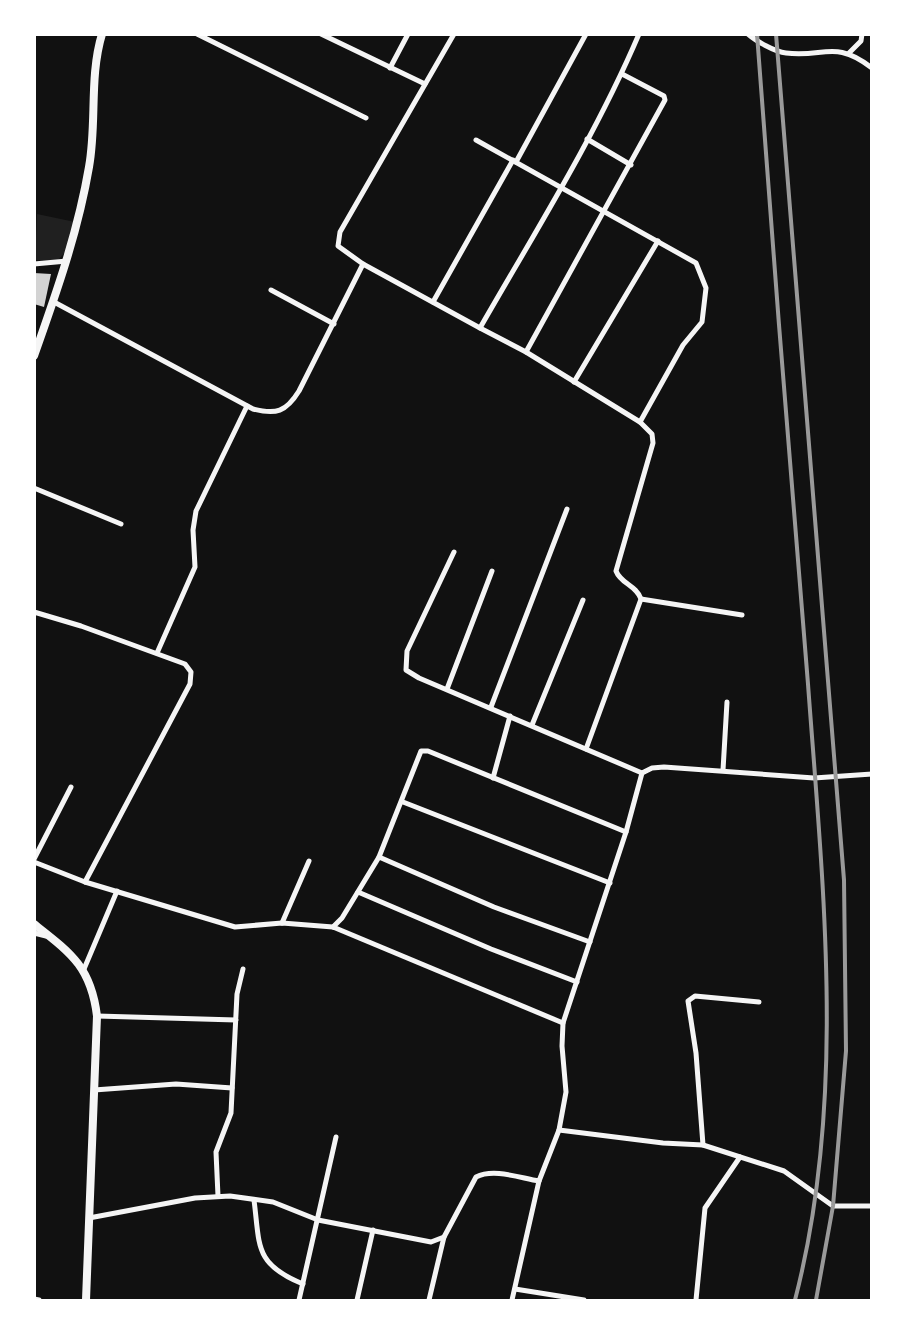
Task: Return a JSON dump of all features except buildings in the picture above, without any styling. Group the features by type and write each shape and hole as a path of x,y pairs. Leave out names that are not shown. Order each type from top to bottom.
{"main road":[{"path":"34,356 67,261 90,165 96,63 102,34"},
{"path":"34,924 84,969 91,983 97,1016 86,1300"}],"street":[{"path":"197,34 366,118"},
{"path":"321,34 425,84"},
{"path":"390,68 408,34"},
{"path":"454,34 338,240 338,246 363,264 526,352 640,422 652,434 653,443 616,571 618,576 638,590 641,599 586,749"},
{"path":"433,302 586,34"},
{"path":"480,328 587,139 622,74 639,34"},
{"path":"748,34 786,53 836,50 849,53 872,68"},
{"path":"849,53 861,41 862,34"},
{"path":"526,352 666,98 622,74"},
{"path":"587,139 631,165"},
{"path":"476,141 561,185 696,262 706,291 702,322 684,345 640,422"},
{"path":"574,382 658,241"},
{"path":"34,264 67,261"},
{"path":"54,302 247,406 271,414 280,412 291,404 363,264"},
{"path":"271,290 334,324"},
{"path":"157,653 195,567 193,530 196,511 247,406"},
{"path":"34,488 121,524"},
{"path":"490,707 567,509"},
{"path":"454,552 404,664 411,674 642,773 664,767 814,778 872,774"},
{"path":"447,689 492,571"},
{"path":"641,599 742,615"},
{"path":"532,725 583,600"},
{"path":"34,612 185,663 191,672 190,684 85,882"},
{"path":"723,770 727,702"},
{"path":"493,778 510,716"},
{"path":"333,927 379,857 403,802 421,751 428,751 626,832"},
{"path":"512,1300 539,1181 559,1130 566,1092 562,1046 563,1023 610,883 642,773"},
{"path":"71,787 34,860 85,882 235,927 282,923 333,927 563,1023"},
{"path":"403,802 610,883"},
{"path":"379,857 494,907 590,942"},
{"path":"282,923 309,861"},
{"path":"84,969 117,891"},
{"path":"358,892 470,941 577,982"},
{"path":"34,933 50,937"},
{"path":"218,1196 216,1152 231,1113 236,1020 243,969"},
{"path":"703,1145 696,1053 688,1001 695,996 759,1002"},
{"path":"97,1016 236,1020"},
{"path":"94,1090 176,1084 232,1088"},
{"path":"559,1130 652,1142 703,1145 784,1171 833,1206 872,1206"},
{"path":"299,1300 336,1137"},
{"path":"696,1300 705,1208 740,1157"},
{"path":"429,1300 444,1237 476,1177 484,1173 494,1173 539,1181"},
{"path":"89,1218 218,1196 273,1203 318,1220 425,1242 444,1237"},
{"path":"254,1200 260,1247 265,1259 271,1267 303,1284"},
{"path":"357,1300 374,1230"},
{"path":"515,1289 584,1300"},
{"path":"34,1299 39,1300"}],"shaded area":[{"path":"37,214 75,222 68,249 58,260 35,260"}],"railway":[{"path":"757,34 820,838 827,994 826,1071 821,1148 811,1224 795,1300"},
{"path":"776,34 844,880 846,1051 833,1206 816,1300"}]}
